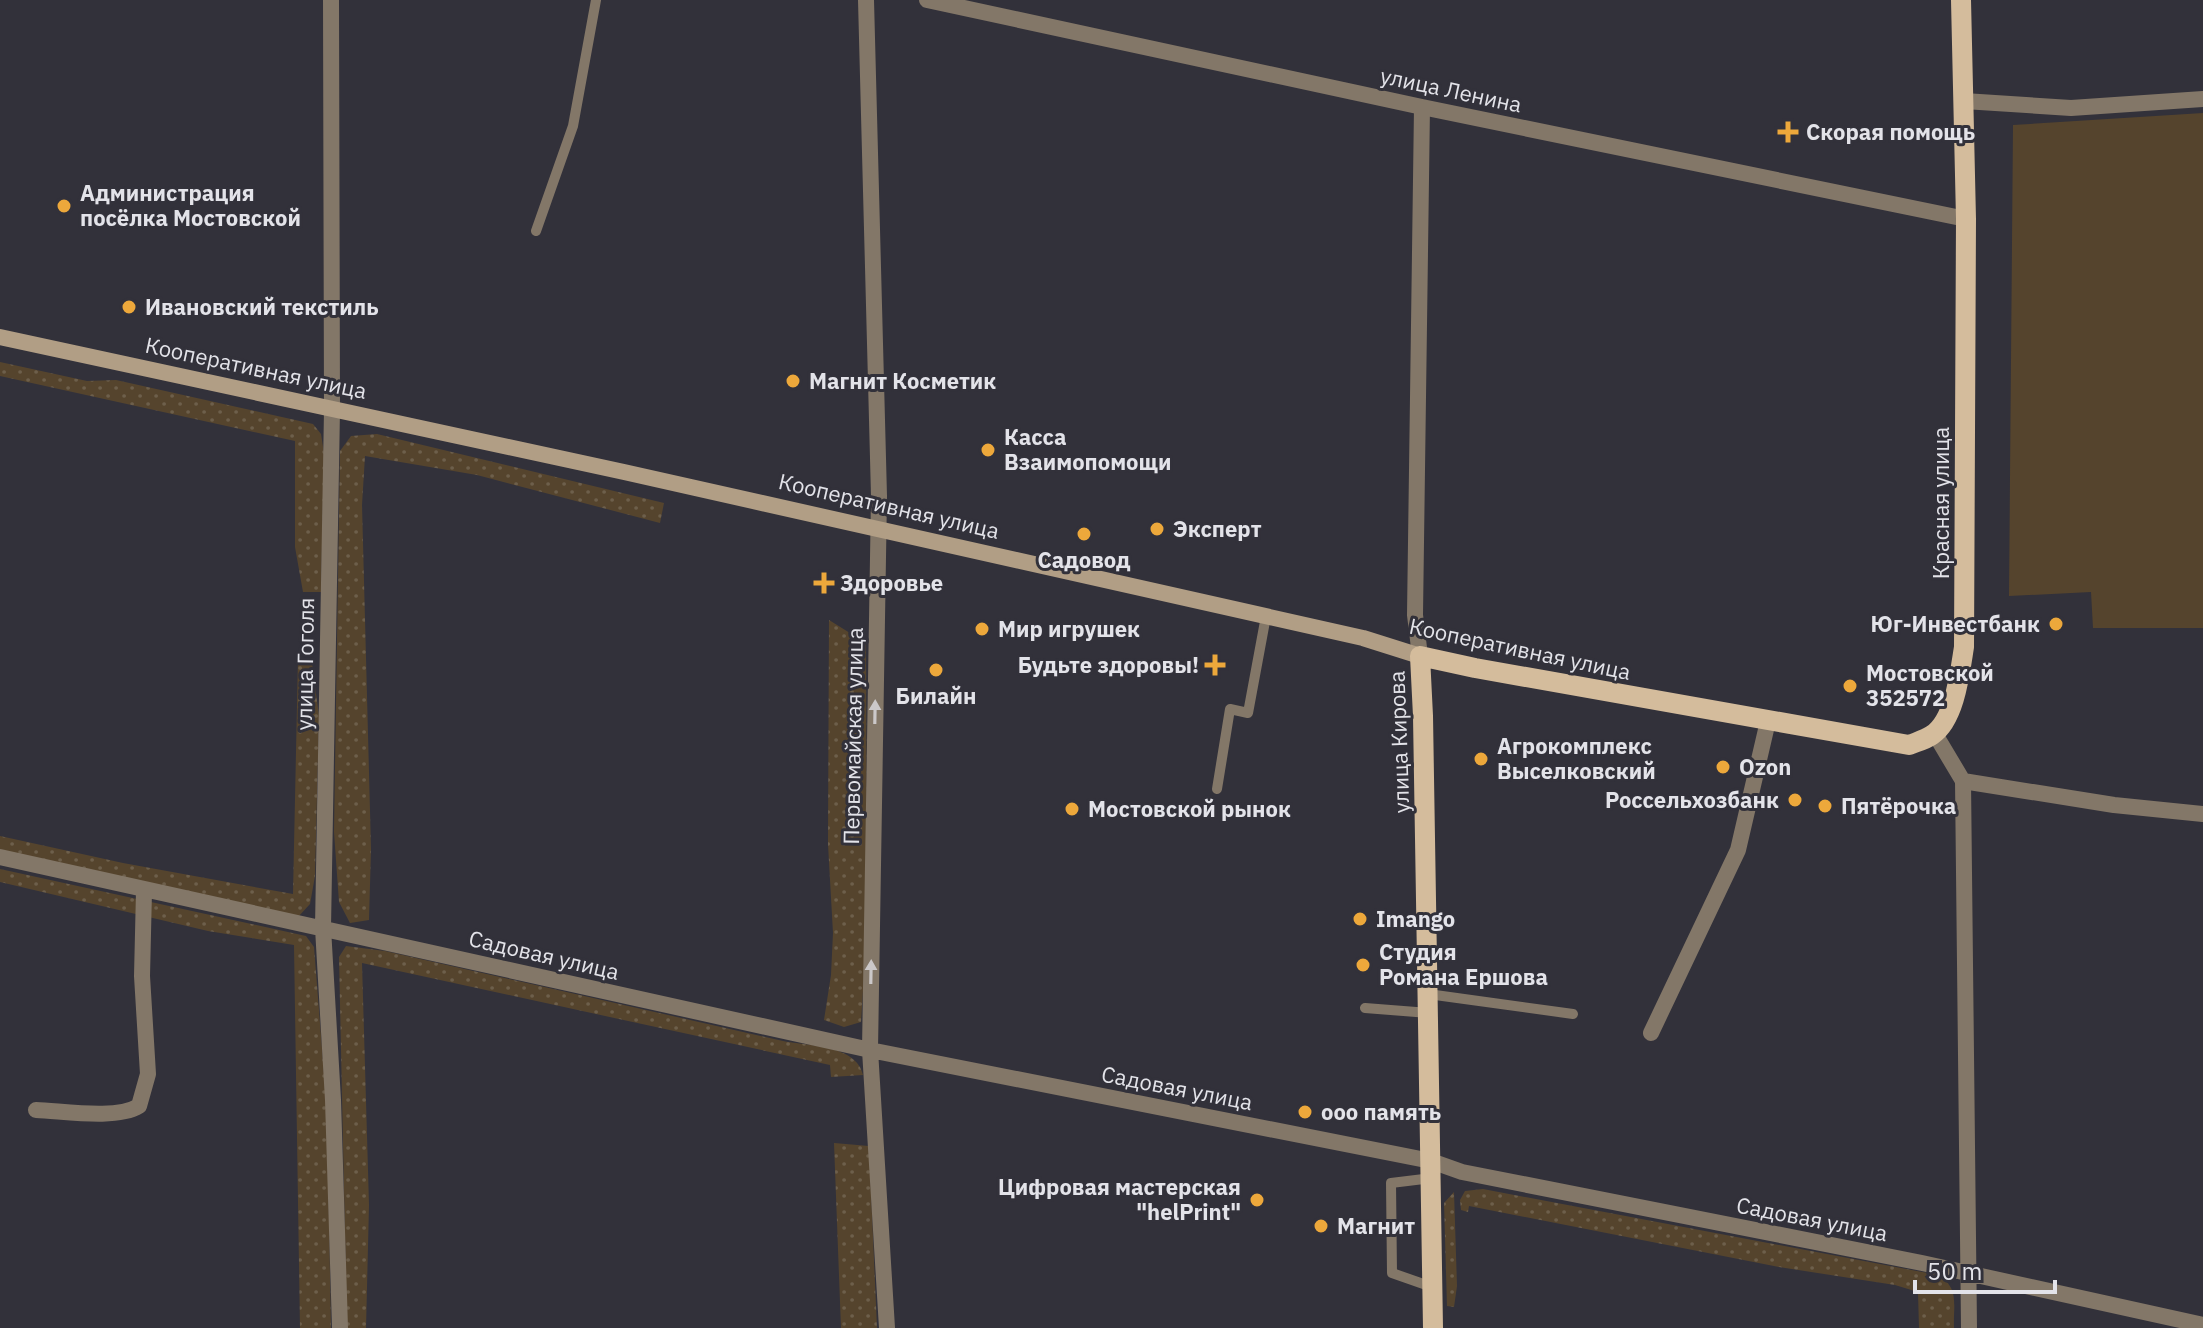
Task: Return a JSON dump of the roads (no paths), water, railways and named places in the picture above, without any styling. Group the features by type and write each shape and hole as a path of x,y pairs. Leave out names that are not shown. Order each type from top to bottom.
{"main road":[{"name":"Красная улица","path":"1935,734 1949,713 1964,647 1966,219 1961,0"},
{"name":"Кооперативная улица","path":"1420,656 1909,745 1935,734"},
{"name":"улица Кирова","path":"1420,656 1433,1328"}],"street":[{"name":"улица Гоголя","path":"331,0 332,410 323,928 333,1100 340,1328"},
{"name":"Первомайская улица","path":"866,0 877,529 870,1050 887,1328"},
{"name":"улица Ленина","path":"927,0 1422,107 1966,219"},
{"path":"1964,101 2071,108 2203,99"},
{"name":"улица Кирова","path":"1420,656 1415,615 1422,107"},
{"name":"Кооперативная улица","path":"0,337 1266,616 1363,638 1420,656"},
{"path":"1651,1033 1738,850 1768,721"},
{"path":"1935,734 1963,781 1969,1328"},
{"path":"1963,781 2114,805 2203,814"},
{"name":"Садовая улица","path":"0,857 870,1050 1432,1169 1462,1172 1967,1273 2203,1325"},
{"path":"36,1110 113,1113 130,1112 139,1106 148,1074 142,976 144,891"}],"lane":[{"path":"536,231 573,126 596,0"},
{"path":"1217,789 1230,709 1248,713 1266,616"},
{"path":"1365,1008 1429,1003 1573,1014"},
{"path":"1432,1169 1391,1183 1392,1273 1433,1288"}],"place":[{"name":"Скорая помощь","path":"1788,132"},
{"name":"Администрация посёлка Мостовской","path":"64,206"},
{"name":"Ивановский текстиль","path":"129,307"},
{"name":"Магнит Косметик","path":"793,381"},
{"name":"Касса Взаимопомощи","path":"988,450"},
{"name":"Эксперт","path":"1157,529"},
{"name":"Садовод","path":"1084,534"},
{"name":"Здоровье","path":"824,583"},
{"name":"Юг-Инвестбанк","path":"2056,624"},
{"name":"Мир игрушек","path":"982,629"},
{"name":"Будьте здоровы!","path":"1215,665"},
{"name":"Билайн","path":"936,670"},
{"name":"Мостовской 352572","path":"1850,686"},
{"name":"Агрокомплекс Выселковский","path":"1481,759"},
{"name":"Ozon","path":"1723,767"},
{"name":"Россельхозбанк","path":"1795,800"},
{"name":"Пятёрочка","path":"1825,806"},
{"name":"Мостовской рынок","path":"1072,809"},
{"name":"Imango","path":"1360,919"},
{"name":"Студия Романа Ершова","path":"1363,965"},
{"name":"ооо память","path":"1305,1112"},
{"name":"Цифровая мастерская \"helPrint\"","path":"1257,1200"},
{"name":"Магнит","path":"1321,1226"}]}
